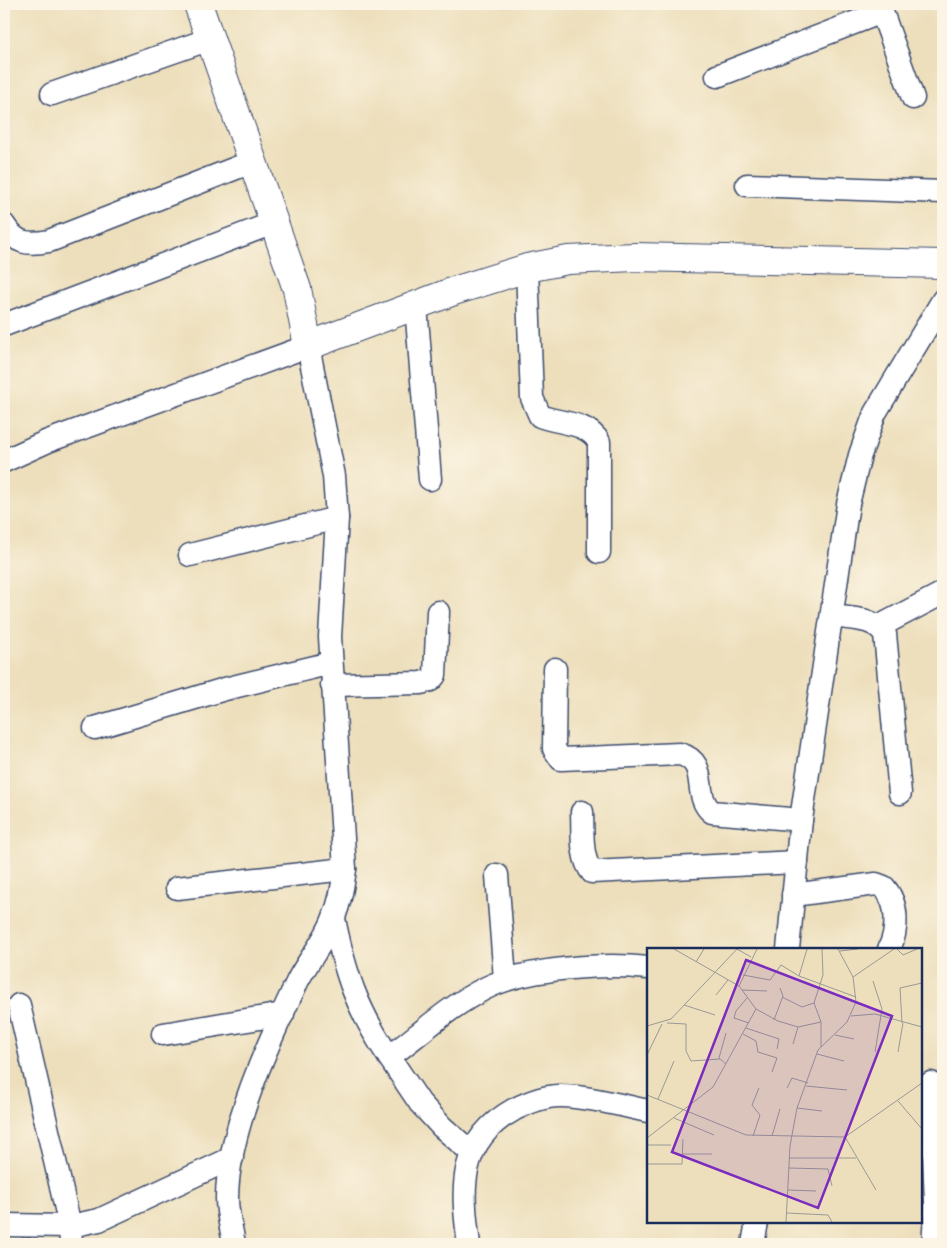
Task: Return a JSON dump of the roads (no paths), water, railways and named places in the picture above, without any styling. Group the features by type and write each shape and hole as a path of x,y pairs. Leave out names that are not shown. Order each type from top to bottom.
{"street":[{"path":"198,4 276,222 297,289 334,476 337,518 331,589 331,663 342,797 345,869 342,893 334,919 299,978 271,1040 242,1117 232,1158 227,1200 234,1244"},
{"path":"717,76 880,8 913,98"},
{"path":"52,94 210,39"},
{"path":"4,225 10,235 20,243 32,245 49,241 254,161"},
{"path":"747,185 943,192"},
{"path":"4,325 276,222"},
{"path":"4,459 416,306 527,268 568,260 635,256 943,264"},
{"path":"527,268 532,398 540,416 584,427 594,433 599,442 599,552"},
{"path":"788,948 801,820 848,504 860,455 875,413 943,300"},
{"path":"416,306 430,479"},
{"path":"190,555 337,518"},
{"path":"880,626 943,593"},
{"path":"332,685 421,684 431,680 435,675 438,612"},
{"path":"832,616 873,622 880,626 888,643 900,793"},
{"path":"95,728 225,689 331,663"},
{"path":"555,669 554,749 556,755 561,759 680,754 690,756 696,764 706,807 712,812 801,820"},
{"path":"582,812 586,866 592,872 797,862"},
{"path":"177,888 345,869"},
{"path":"497,875 505,979"},
{"path":"794,895 876,884 884,887 891,900 896,917 895,936 889,948"},
{"path":"334,919 342,962 354,997 370,1028 420,1103 442,1127 471,1152"},
{"path":"388,1057 460,1004 485,988 505,979 592,966 647,968"},
{"path":"19,1005 70,1235"},
{"path":"163,1034 283,1014"},
{"path":"932,1082 927,1154 936,1203 933,1244"},
{"path":"469,1244 464,1211 466,1169 471,1152 483,1134 504,1115 531,1101 560,1095 647,1111"},
{"path":"4,1225 70,1235 232,1158"},
{"path":"753,1244 757,1223"}]}
